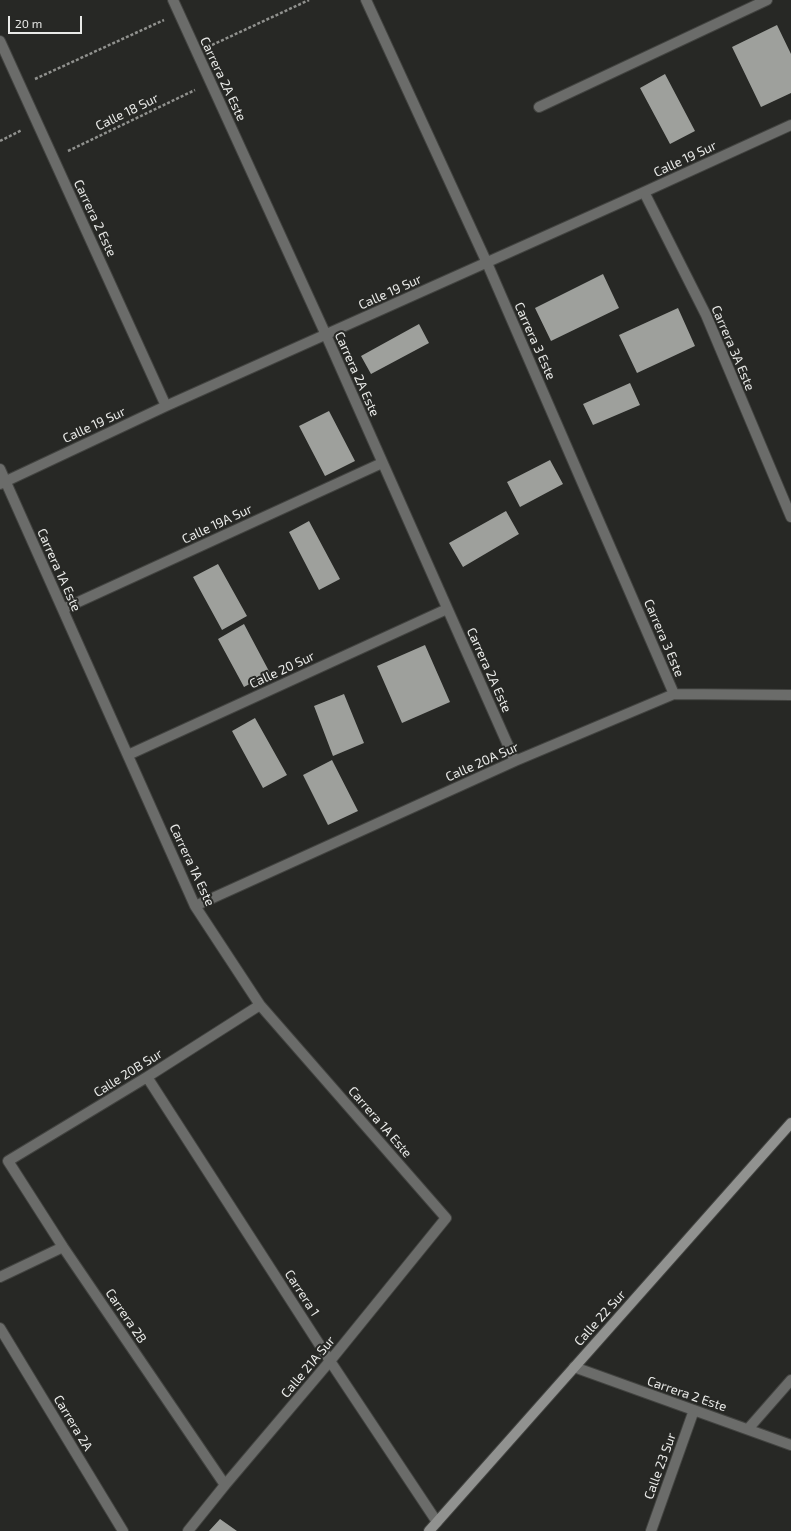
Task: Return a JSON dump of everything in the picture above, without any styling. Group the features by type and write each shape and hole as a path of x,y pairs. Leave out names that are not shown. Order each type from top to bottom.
{"main road":[{"name":"Calle 22 Sur","path":"429,1531 791,1123"}],"street":[{"name":"Carrera 2A Este","path":"173,0 326,335 447,609 516,760"},
{"name":"Carrera 3 Este","path":"366,0 487,263 674,694"},
{"path":"539,106 767,0"},
{"name":"Carrera 2 Este","path":"0,41 166,406"},
{"name":"Calle 19 Sur","path":"3,482 166,406 487,263 791,125"},
{"name":"Carrera 3A Este","path":"644,192 706,315 791,517"},
{"name":"Calle 19A Sur","path":"63,609 382,462"},
{"name":"Carrera 1A Este","path":"0,469 3,482 63,609 195,906 260,1005 446,1218"},
{"name":"Calle 20 Sur","path":"128,755 447,609"},
{"name":"Calle 20A Sur","path":"195,906 516,760 674,694 791,695"},
{"name":"Calle 20B Sur","path":"8,1161 147,1077 260,1005"},
{"name":"Carrera 1","path":"147,1077 330,1361 437,1522"},
{"name":"Carrera 2B","path":"8,1161 63,1247 225,1485"},
{"name":"Calle 21A Sur","path":"188,1531 330,1361 446,1218"},
{"path":"0,1277 63,1247"},
{"name":"Carrera 2A","path":"0,1328 123,1531"},
{"name":"Carrera 2 Este","path":"574,1367 791,1445"},
{"path":"748,1429 791,1380"},
{"name":"Calle 23 Sur","path":"651,1531 694,1410"}],"path":[{"path":"196,52 309,0"},
{"path":"20,86 179,14"},
{"name":"Calle 18 Sur","path":"53,159 210,82"},
{"path":"0,140 37,124"}],"building":[{"path":"777,25 791,54 791,93 761,107 732,47"},
{"path":"665,74 695,131 670,144 640,88"},
{"path":"603,274 619,308 551,341 535,308"},
{"path":"678,308 695,346 637,373 619,335"},
{"path":"419,324 429,343 371,374 361,356"},
{"path":"630,383 640,405 593,425 583,404"},
{"path":"329,411 355,461 325,476 299,426"},
{"path":"550,460 563,484 520,507 507,482"},
{"path":"506,511 519,534 463,567 449,543"},
{"path":"309,521 340,579 319,590 289,532"},
{"path":"218,564 247,616 222,630 193,577"},
{"path":"244,624 270,673 244,687 218,639"},
{"path":"425,645 450,702 402,723 377,666"},
{"path":"344,694 364,743 333,756 314,706"},
{"path":"255,718 287,775 263,788 232,731"},
{"path":"332,760 358,811 328,825 303,775"},
{"path":"220,1519 237,1531 209,1531"}]}
